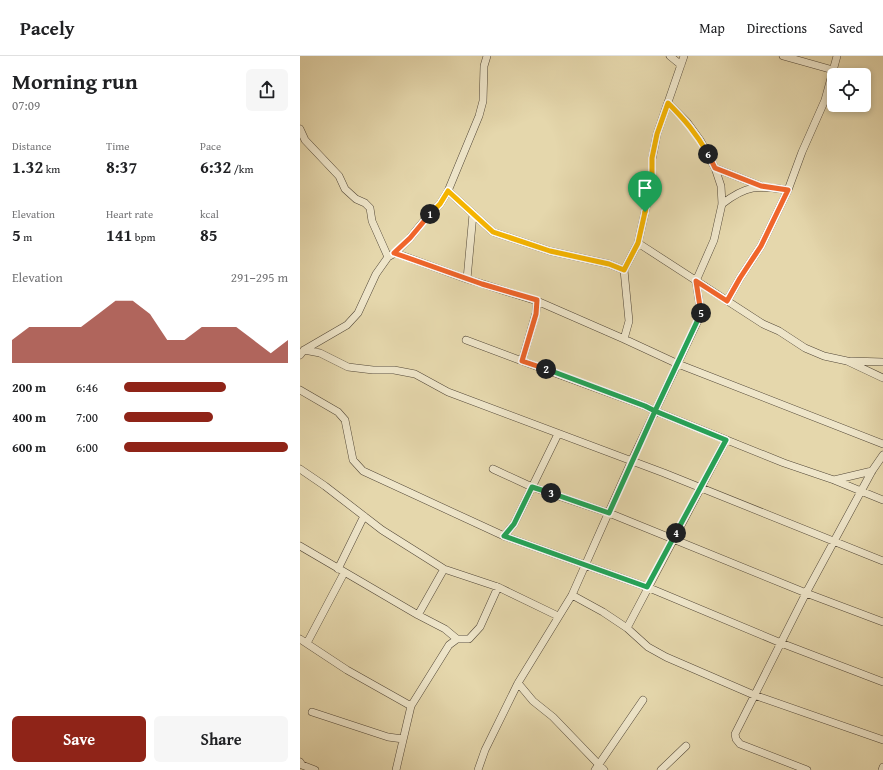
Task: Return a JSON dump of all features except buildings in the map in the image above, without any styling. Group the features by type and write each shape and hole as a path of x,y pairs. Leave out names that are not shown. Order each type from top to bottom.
{"street":[{"path":"302,353 347,325 358,312 376,274 388,257 410,238 427,216 440,204 448,191 479,116 483,101 484,66 487,56"},
{"path":"670,56 681,65"},
{"path":"624,339 629,320 624,270 638,243 652,181 652,158 654,146 684,56"},
{"path":"783,56 827,68"},
{"path":"834,68 837,56"},
{"path":"727,301 761,246 788,190 827,92"},
{"path":"478,770 485,750 518,683 569,600 631,462 701,314 696,281 714,240 722,204 721,186 715,168 700,140 687,122 668,103"},
{"path":"300,129 305,140 339,176 345,189 356,199 365,203 370,208 372,221 388,257"},
{"path":"715,168 761,186 788,190"},
{"path":"722,204 735,194 746,189 761,186"},
{"path":"448,191 493,232 550,251 609,264 624,270"},
{"path":"467,279 473,214"},
{"path":"638,243 763,324 779,330 805,348 824,356 847,361 883,362"},
{"path":"394,253 467,279 537,300 678,364 883,444"},
{"path":"522,361 536,314 537,300"},
{"path":"466,340 645,406 784,463 834,480 883,500"},
{"path":"302,353 320,353 348,367 373,370 394,370 415,374 448,392 883,561"},
{"path":"847,361 883,378"},
{"path":"300,390 338,412 345,420 353,460 363,471 504,536 647,587 782,643 883,682"},
{"path":"504,536 514,524 558,434"},
{"path":"627,628 647,587 726,440"},
{"path":"807,770 740,744 734,734 782,643 806,593 872,472 883,455"},
{"path":"300,469 326,486 382,530 444,569 498,587 558,616"},
{"path":"492,469 532,487 609,513 806,593 883,622"},
{"path":"834,480 872,472"},
{"path":"307,643 341,571 364,516"},
{"path":"300,546 418,616 445,628 457,639"},
{"path":"418,616 444,569"},
{"path":"396,770 411,706 448,645 457,639 469,639 480,627 498,587"},
{"path":"569,600 603,612 627,628 648,647 666,657 754,695 883,740"},
{"path":"300,639 347,670 411,706"},
{"path":"518,683 533,701 553,717 596,767 604,770"},
{"path":"596,767 643,700"},
{"path":"312,712 388,737 403,739"},
{"path":"661,770 686,746"},
{"path":"300,762 302,765 315,770"}],"route":[{"path":"645,212 638,243 624,270 609,264 550,251 493,232 448,191 440,204 427,216 410,238 394,253 482,284 537,300 536,314 522,361 655,411 609,513 532,487 514,524 504,536 647,587 726,440 655,411 701,314 696,281 727,301 761,246 788,190 761,186 715,168 700,140 687,122 668,103 657,134 652,158 652,181 645,212"}]}
